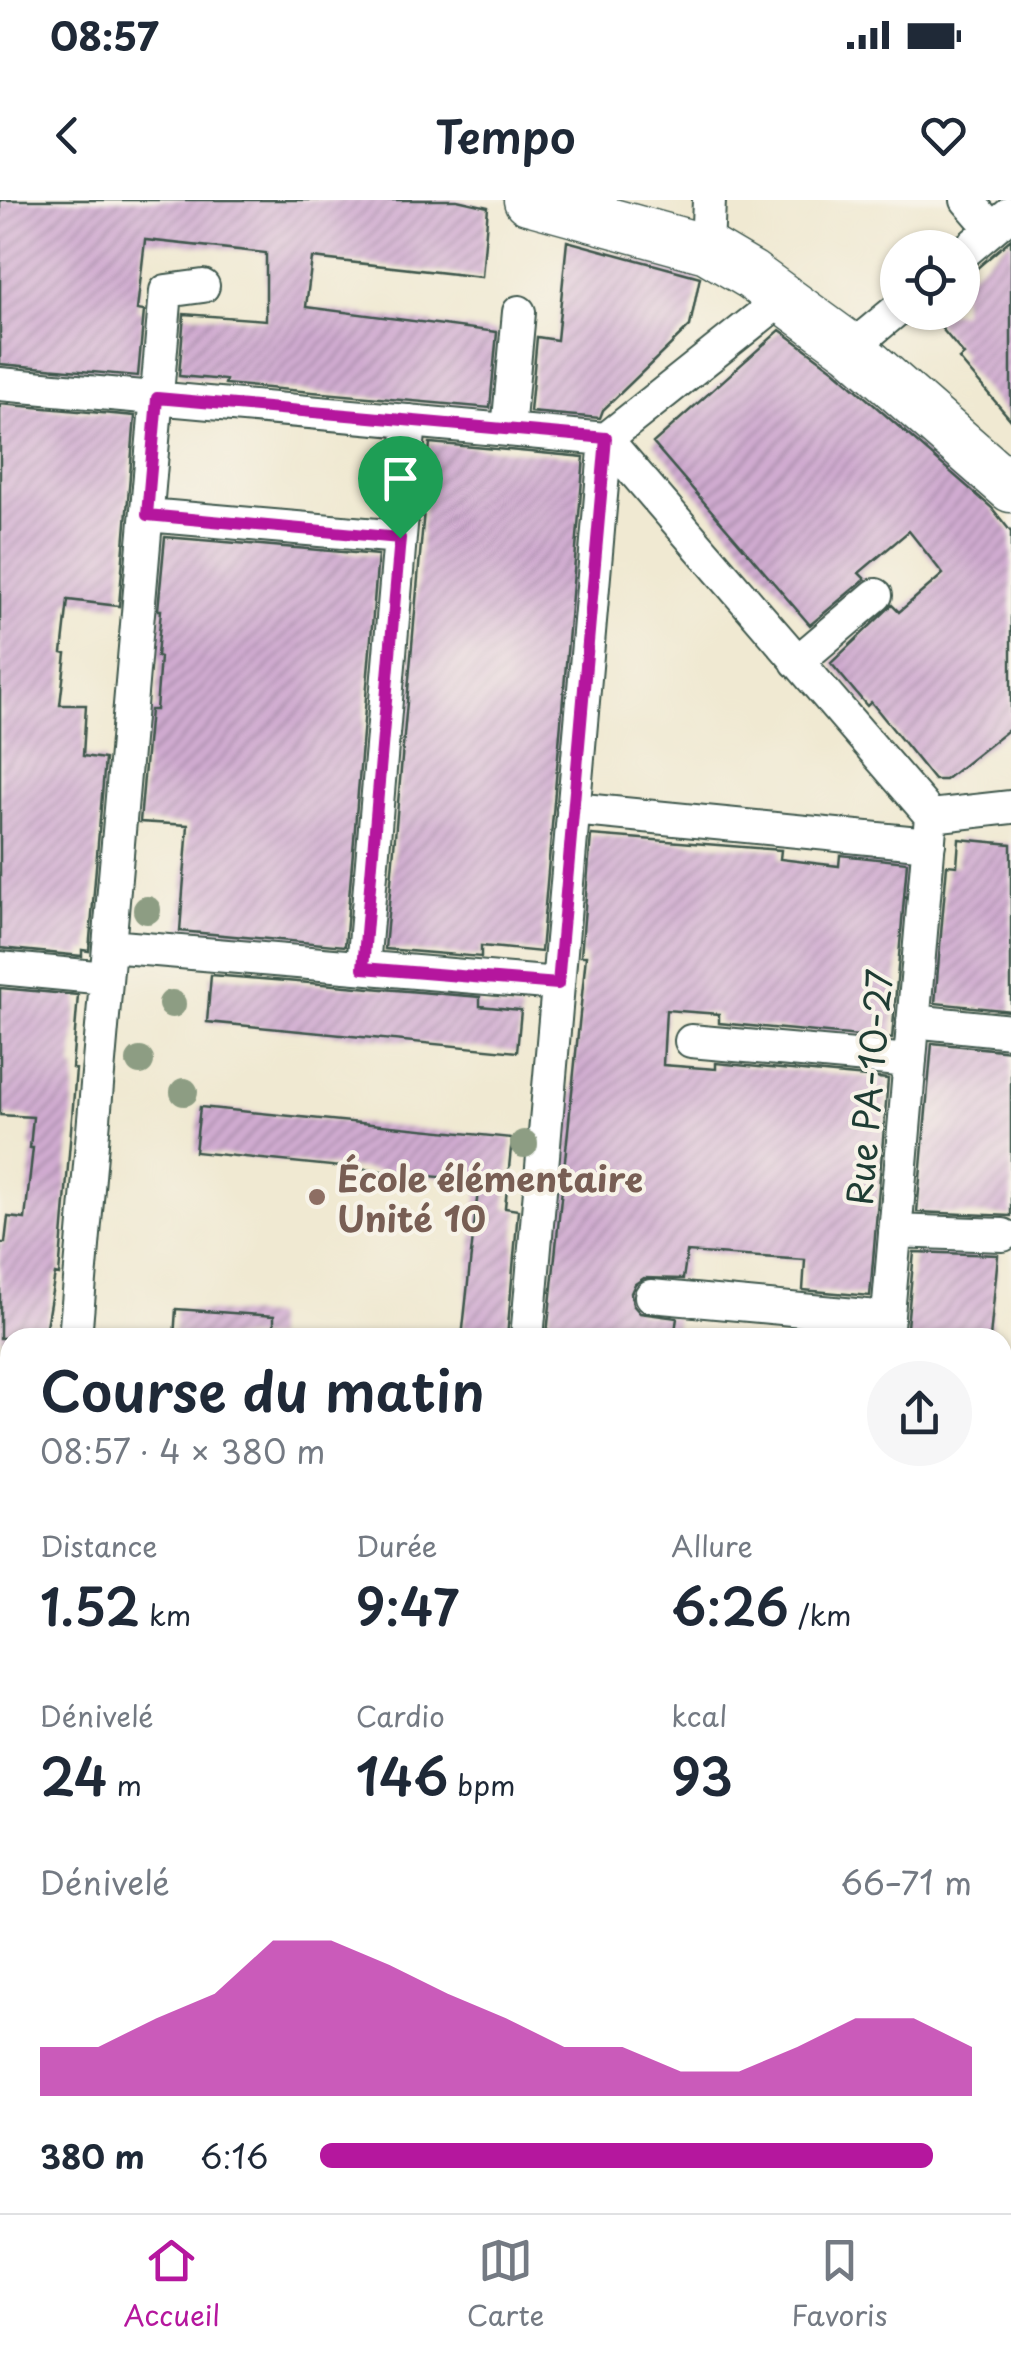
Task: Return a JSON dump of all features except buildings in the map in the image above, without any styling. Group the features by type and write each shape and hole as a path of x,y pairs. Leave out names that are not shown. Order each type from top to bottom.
{"street":[{"path":"528,200 707,249 784,298 850,348 1010,484"},
{"path":"707,249 708,200"},
{"path":"967,200 1002,221 980,239"},
{"path":"76,1328 166,291 203,286"},
{"path":"0,384 606,438 784,298"},
{"path":"508,430 518,312"},
{"path":"850,348 880,323"},
{"path":"363,968 410,421"},
{"path":"606,438 797,662 930,830"},
{"path":"528,1328 606,438"},
{"path":"147,515 400,538"},
{"path":"797,662 876,595"},
{"path":"574,809 930,830 1011,807"},
{"name":"Rue PA-10-27","path":"887,1328 930,830"},
{"path":"0,968 108,962 363,968 558,984"},
{"path":"913,1021 1011,1031"},
{"path":"691,1041 910,1061"},
{"path":"895,1231 1003,1235"},
{"path":"650,1296 887,1328"}],"place":[{"name":"École élémentaire Unité 10","path":"317,1197"}],"route":[{"path":"157,398 606,438 558,984 363,968 400,538 147,515 157,398"}]}
